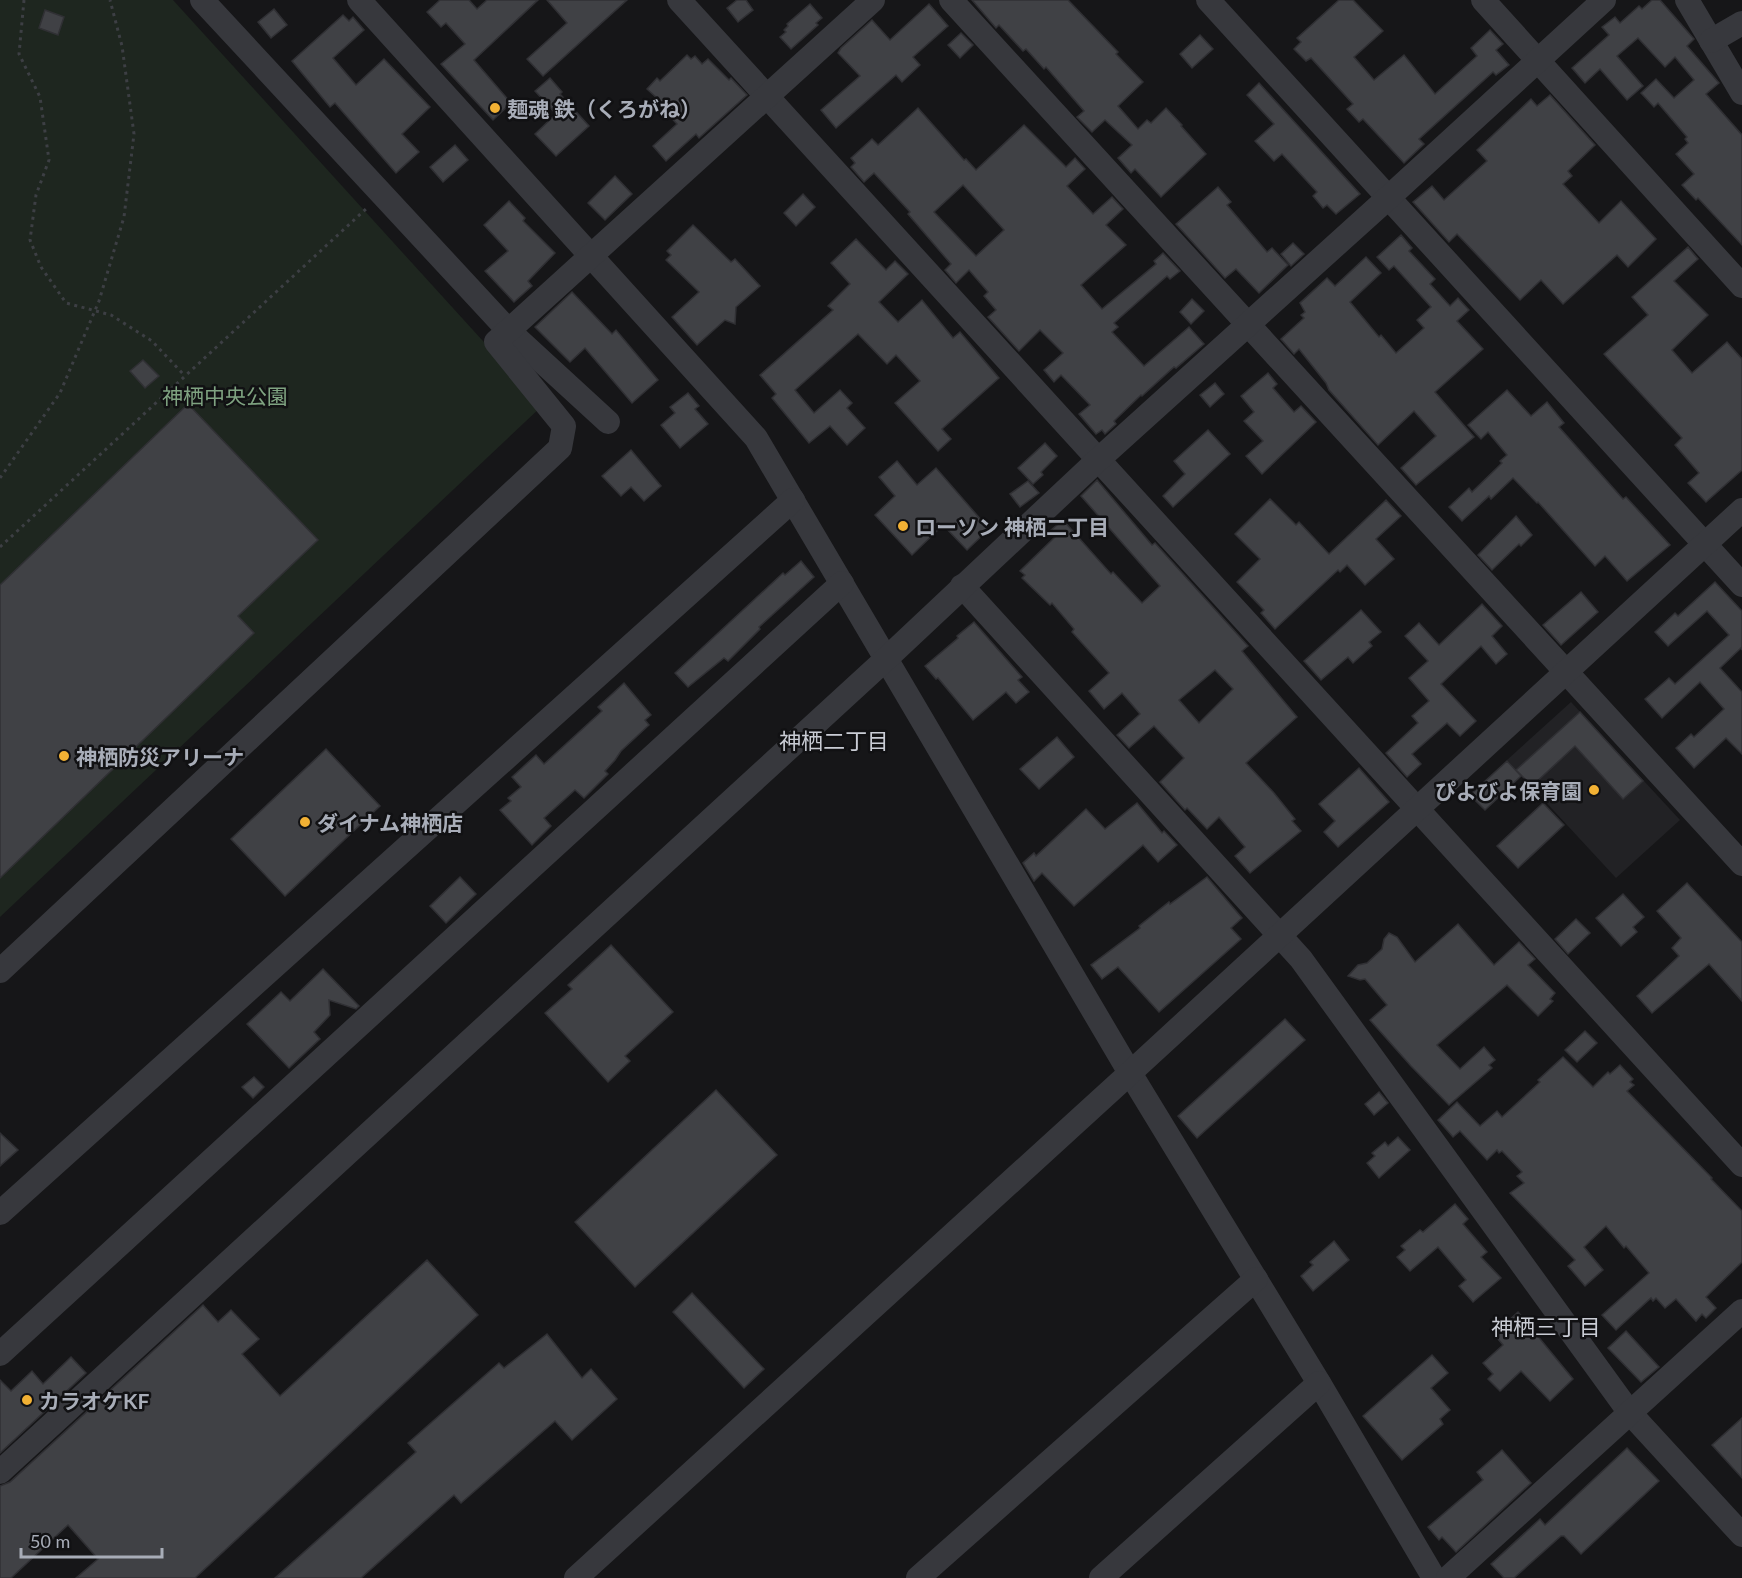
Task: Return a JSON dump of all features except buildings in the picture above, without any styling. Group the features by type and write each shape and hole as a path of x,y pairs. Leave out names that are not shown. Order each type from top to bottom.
{"street":[{"path":"202,0 509,331 608,422"},
{"path":"359,0 756,438 1130,1073 1319,1383 1434,1578"},
{"path":"679,0 1742,1165"},
{"path":"0,971 560,448 564,426 496,342 873,0"},
{"path":"951,0 1742,864"},
{"path":"1208,0 1742,585"},
{"path":"1483,0 1742,285"},
{"path":"0,1472 886,659 1099,459 1604,0"},
{"path":"1687,0 1742,93"},
{"path":"1711,41 1742,23"},
{"path":"0,1213 793,500"},
{"path":"576,1578 1417,811 1742,510"},
{"path":"0,1354 842,583"},
{"path":"962,586 1301,959 1630,1413 1742,1535"},
{"path":"918,1578 1256,1280"},
{"path":"1448,1578 1742,1311"},
{"path":"1101,1578 1319,1383"}],"path":[{"path":"24,0 19,54 40,96 49,160 36,195 30,240 41,267 66,303 111,315 152,341 185,375"},
{"path":"0,478 60,393 95,311 124,217 134,134 122,46 110,0"},
{"path":"0,547 370,205"}],"shaded area":[{"name":"ぴよびよ保育園","path":"1571,702 1680,820 1616,878 1507,760"}],"green space":[{"name":"神栖中央公園","path":"0,0 173,0 542,406 0,917"}],"place":[{"name":"麺魂 鉄（くろがね）","path":"495,108"},
{"name":"ローソン 神栖二丁目","path":"903,526"},
{"name":"神栖防災アリーナ","path":"64,756"},
{"name":"ぴよびよ保育園","path":"1594,790"},
{"name":"ダイナム神栖店","path":"305,822"},
{"name":"カラオケKF","path":"27,1400"}],"district":[{"name":"神栖二丁目","path":"834,740"},
{"name":"神栖三丁目","path":"1546,1326"}]}
